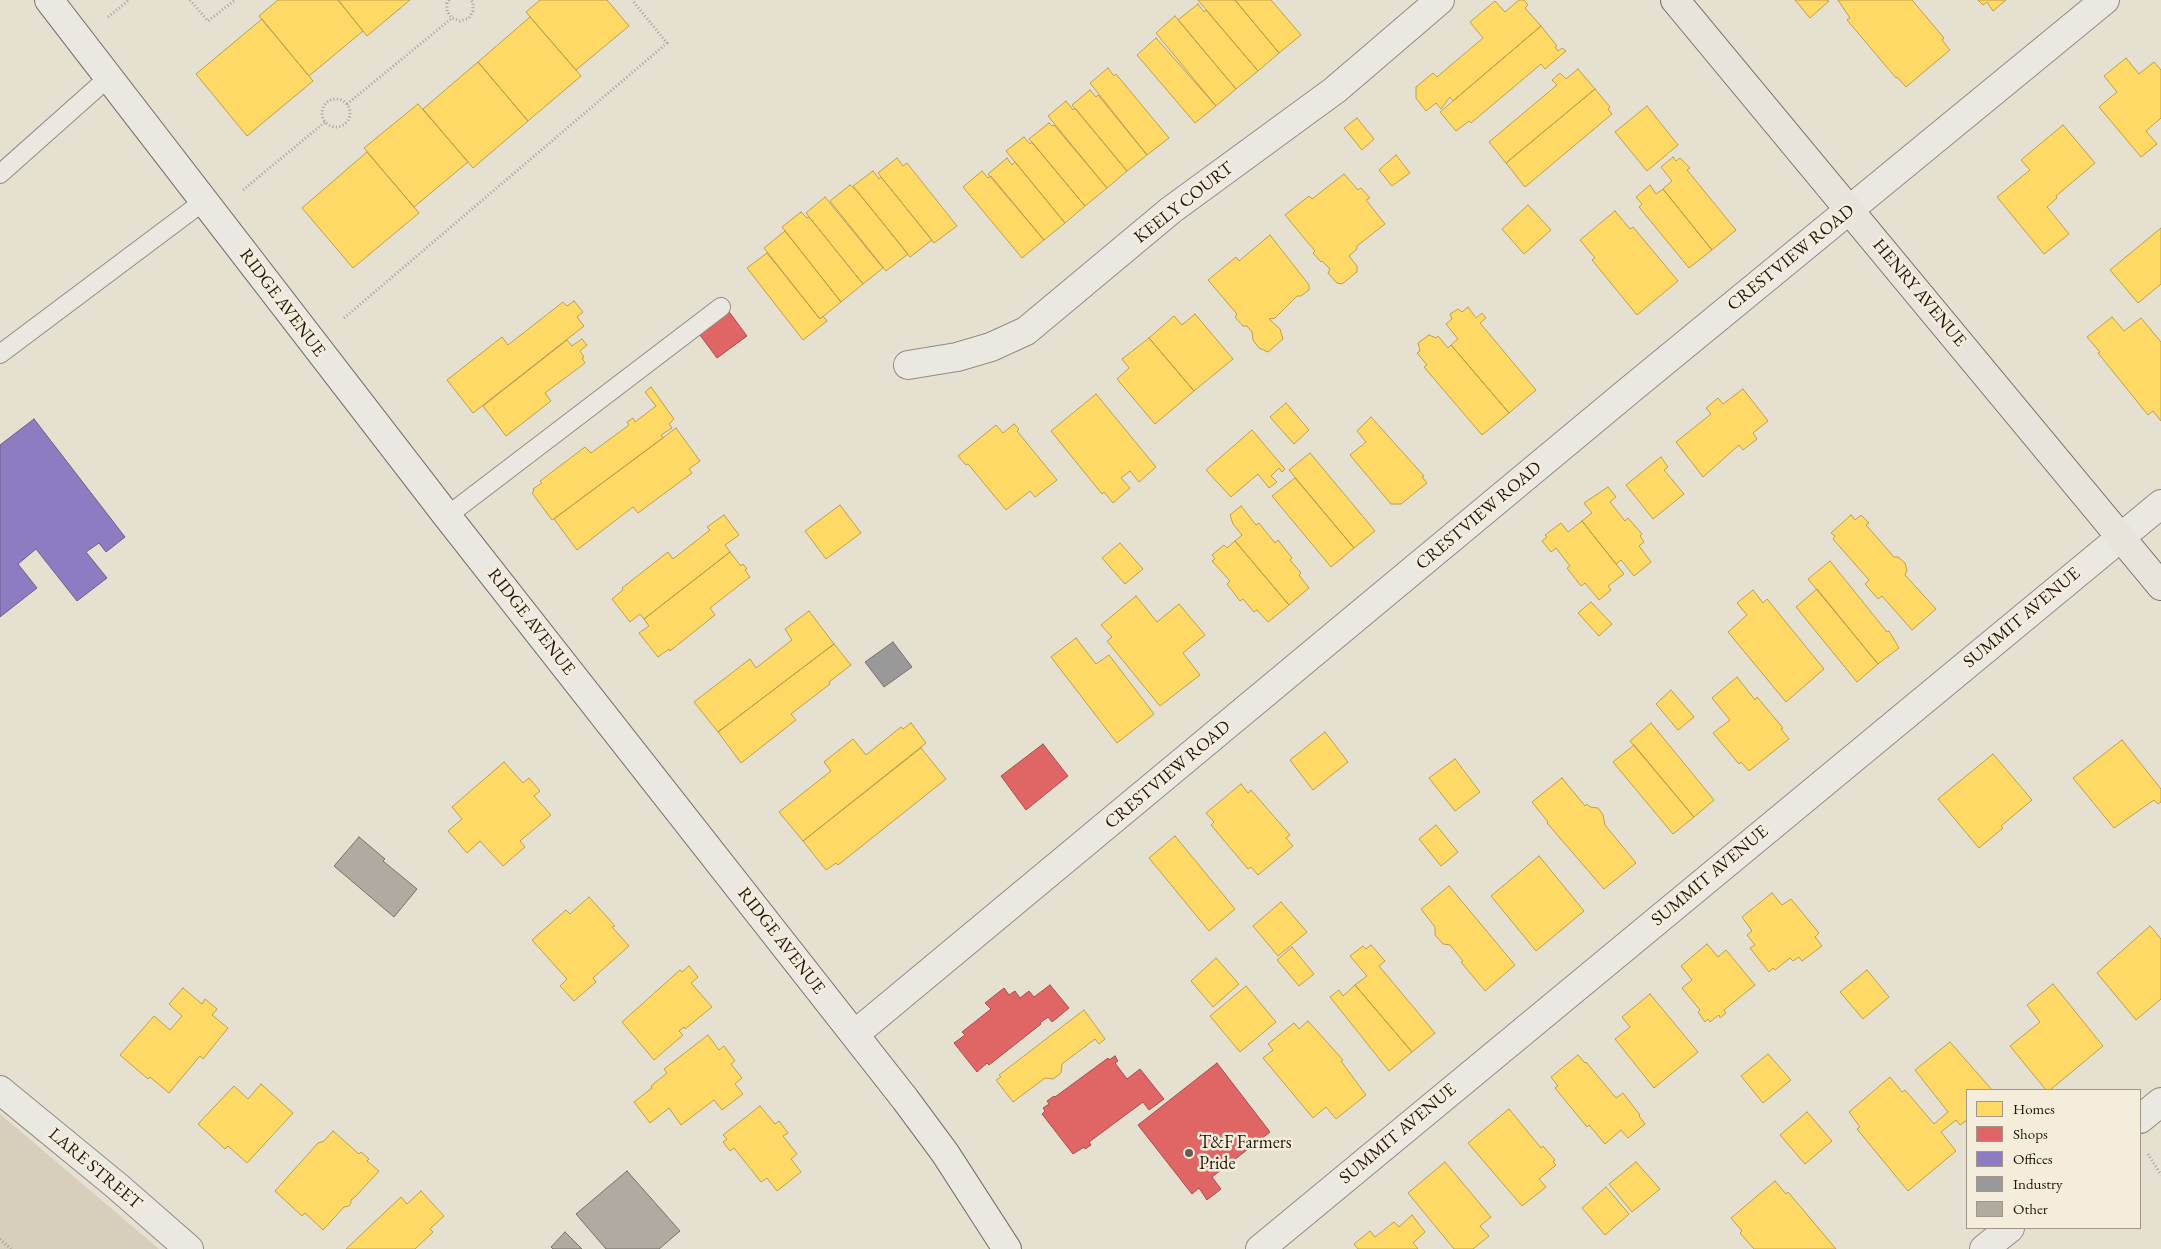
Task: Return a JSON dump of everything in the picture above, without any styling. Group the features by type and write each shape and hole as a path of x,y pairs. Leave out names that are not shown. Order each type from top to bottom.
{"main road":[{"name":"HENRY AVENUE","path":"1675,0 2161,586"}],"street":[{"name":"RIDGE AVENUE","path":"49,0 447,516 855,1034 939,1146 1007,1249"},
{"name":"KEELY COURT","path":"908,365 956,357 991,347 1026,331 1171,210 1335,90 1440,0"},
{"name":"CRESTVIEW ROAD","path":"855,1034 1616,402 2105,0"},
{"name":"SUMMIT AVENUE","path":"1260,1249 2161,504"},
{"name":"LARE STREET","path":"0,1090 117,1186 189,1249"},
{"path":"2141,1118 2161,1102"},
{"path":"1984,1249 2009,1229"}],"lane":[{"path":"0,174 109,77"},
{"path":"0,354 204,201"},
{"path":"447,516 721,307"}],"path":[{"path":"108,17 129,0"},
{"path":"190,0 208,22 235,0"},
{"path":"449,0 447,12 452,18 460,21 468,18 473,11 474,1"},
{"path":"344,318 667,43 632,0"},
{"path":"347,104 452,18"},
{"path":"339,99 347,104 350,112 348,120 341,126 332,126 325,122 321,114 324,105 330,100 339,99"},
{"path":"243,190 325,122"},
{"path":"2148,1154 2161,1175"},
{"path":"0,1239 11,1249"}],"shaded area":[{"path":"0,1114 132,1226 159,1249 0,1249"}],"building: Homes":[{"path":"278,0 338,0 363,31 309,76 259,16"},
{"path":"338,0 410,0 367,36"},
{"path":"540,0 607,0 629,26 576,70 526,12"},
{"path":"1198,0 1235,0 1279,53 1258,71"},
{"path":"1235,0 1271,0 1301,35 1279,53"},
{"path":"1519,0 1524,0 1528,5 1525,8 1541,26 1453,101 1450,97 1441,109 1436,103 1426,111 1416,98 1416,87 1433,73 1437,77 1483,38 1470,22 1495,1 1505,12"},
{"path":"1795,0 1827,0 1829,1 1810,18"},
{"path":"1838,0 1912,0 1944,38 1942,40 1950,50 1906,87 1896,78 1847,20 1850,18"},
{"path":"1978,0 2006,0 1993,11 1987,2 1983,5"},
{"path":"1198,4 1204,12 1206,10 1258,71 1236,89 1178,20"},
{"path":"1175,16 1236,89 1216,106 1156,33"},
{"path":"530,17 581,76 528,121 478,62"},
{"path":"262,19 313,81 247,136 196,74"},
{"path":"1541,26 1557,46 1555,47 1558,51 1562,48 1566,51 1545,69 1541,64 1471,123 1469,121 1456,131 1440,112"},
{"path":"1156,38 1216,106 1195,123 1137,55"},
{"path":"2126,58 2139,74 2154,62 2161,70 2161,118 2146,131 2157,144 2141,157 2099,107 2117,92 2104,76"},
{"path":"478,62 528,121 473,168 423,109"},
{"path":"1108,68 1114,76 1116,74 1169,138 1147,155 1090,83"},
{"path":"1578,69 1595,89 1506,163 1489,142 1557,85 1552,80 1560,73 1566,79"},
{"path":"1595,89 1610,107 1608,109 1612,114 1525,187 1506,163"},
{"path":"1090,90 1096,97 1098,95 1147,155 1127,171 1072,105"},
{"path":"1066,101 1073,110 1075,108 1127,171 1107,188 1048,116"},
{"path":"418,104 468,162 414,207 364,148"},
{"path":"1647,106 1678,145 1647,171 1615,132"},
{"path":"1357,118 1374,139 1362,150 1344,128"},
{"path":"1049,123 1052,126 1054,125 1107,188 1085,206 1029,139"},
{"path":"2063,125 2095,163 2056,196 2057,198 2047,207 2069,234 2044,254 1997,197 2030,170 2021,160"},
{"path":"1024,137 1030,144 1032,142 1085,206 1065,223 1006,151"},
{"path":"367,152 419,213 353,268 302,208"},
{"path":"1396,155 1410,173 1392,186 1379,170"},
{"path":"1673,157 1676,161 1680,158 1690,168 1687,170 1736,230 1712,250 1663,189 1672,181 1661,167"},
{"path":"897,158 903,166 907,163 957,226 934,243 878,173"},
{"path":"1007,158 1012,165 1015,162 1065,223 1044,240 988,174"},
{"path":"873,171 879,179 881,177 932,240 910,257 853,186"},
{"path":"982,171 988,178 991,176 1044,240 1022,258 963,187"},
{"path":"1344,174 1358,190 1361,188 1370,198 1366,200 1385,224 1357,246 1357,249 1349,256 1357,266 1357,272 1342,284 1337,283 1328,273 1330,269 1313,253 1315,251 1285,215 1309,196 1312,199"},
{"path":"850,185 908,254 886,271 830,201"},
{"path":"1650,185 1656,194 1663,189 1712,250 1689,268 1639,207 1642,204 1636,197"},
{"path":"825,197 883,268 863,284 806,213"},
{"path":"1528,205 1551,230 1524,254 1502,229"},
{"path":"1615,211 1630,229 1633,227 1678,281 1637,315 1592,260 1595,258 1580,240"},
{"path":"801,212 807,218 809,217 863,284 841,302 782,227"},
{"path":"2161,228 2161,284 2138,303 2110,270"},
{"path":"785,231 841,302 820,319 764,248"},
{"path":"1270,235 1309,285 1309,290 1301,296 1297,296 1275,318 1269,319 1280,329 1283,339 1268,352 1259,348 1253,340 1252,332 1235,317 1237,314 1208,280 1236,257 1239,261"},
{"path":"767,253 820,319 823,316 827,321 803,340 747,268"},
{"path":"574,301 583,312 577,317 584,326 473,413 447,380 502,337 508,345 563,302 567,306"},
{"path":"1468,307 1476,318 1482,313 1486,318 1480,323 1536,390 1509,413 1451,345 1458,339 1446,324 1452,319 1450,314 1458,309 1462,312"},
{"path":"1195,314 1233,359 1194,391 1149,338 1174,316 1182,325"},
{"path":"2112,317 2124,331 2141,318 2161,342 2161,421 2153,411 2148,415 2087,337"},
{"path":"1429,335 1436,338 1438,336 1448,348 1451,345 1509,413 1482,435 1424,367 1427,365 1417,353 1420,351 1418,343"},
{"path":"1149,338 1194,391 1155,424 1117,379 1129,368 1122,359"},
{"path":"582,339 587,345 580,351 585,363 545,393 551,401 506,436 483,406 567,340 572,346"},
{"path":"651,387 674,419 669,424 672,428 661,435 663,438 552,520 532,493 533,489 542,483 540,481 585,447 591,453 629,425 627,422 633,418 635,422 656,406 645,392"},
{"path":"1743,389 1768,421 1753,433 1757,439 1743,450 1739,445 1703,477 1676,442 1711,414 1706,408 1718,398 1723,404"},
{"path":"1096,394 1156,467 1139,482 1130,471 1121,478 1130,488 1113,503 1104,492 1102,494 1051,431"},
{"path":"1286,403 1309,430 1294,444 1270,417"},
{"path":"1371,417 1424,476 1422,477 1427,483 1401,504 1391,504 1350,455 1366,442 1357,431"},
{"path":"1014,424 1019,429 1017,431 1057,480 1035,497 1030,491 1006,510 968,464 966,465 958,456 996,425 1003,433"},
{"path":"676,428 700,461 689,469 692,473 638,513 633,507 577,550 554,519"},
{"path":"1252,430 1285,469 1282,472 1279,468 1271,476 1277,482 1269,488 1258,474 1231,497 1206,470"},
{"path":"1310,453 1375,531 1354,548 1289,470"},
{"path":"1661,457 1668,467 1664,470 1684,494 1653,519 1626,485"},
{"path":"1295,478 1354,548 1331,567 1272,496"},
{"path":"1608,487 1616,497 1610,502 1625,521 1628,518 1642,534 1640,536 1644,542 1639,546 1651,562 1634,576 1621,560 1616,564 1582,521 1592,513 1584,503"},
{"path":"840,505 861,533 826,559 805,531"},
{"path":"1241,506 1256,525 1259,523 1275,543 1278,540 1292,558 1290,560 1301,573 1299,575 1309,588 1289,605 1235,541 1242,535 1233,524 1230,515"},
{"path":"724,515 739,535 725,545 730,552 644,619 640,614 630,622 612,599 623,590 622,588 668,552 673,559 710,530 707,527"},
{"path":"1851,515 1855,520 1861,515 1869,523 1866,525 1894,557 1898,557 1905,563 1907,570 1905,575 1936,609 1912,630 1882,596 1878,599 1865,584 1869,580 1833,539 1835,536 1831,533"},
{"path":"1582,521 1624,574 1608,586 1611,590 1599,600 1585,583 1581,586 1567,568 1570,566 1556,548 1551,552 1542,541 1547,537 1545,535 1561,523 1568,532"},
{"path":"1235,541 1289,605 1268,622 1257,610 1254,612 1243,599 1240,601 1227,584 1230,581 1212,561 1215,559 1212,555 1224,545 1227,548"},
{"path":"1120,543 1143,569 1125,584 1102,558"},
{"path":"730,552 741,566 743,564 747,569 745,570 750,577 710,608 715,615 670,651 669,649 658,657 639,633 649,626 644,619"},
{"path":"1830,561 1887,632 1889,631 1899,648 1878,664 1808,579"},
{"path":"1817,589 1878,664 1857,682 1796,607"},
{"path":"1753,590 1763,603 1767,599 1824,669 1786,702 1728,632 1747,615 1737,603"},
{"path":"1136,596 1157,622 1179,604 1205,635 1183,653 1200,675 1160,706 1107,641 1112,637 1101,625"},
{"path":"1591,602 1612,624 1599,636 1578,613"},
{"path":"809,611 834,644 718,732 694,702 750,659 756,668 792,640 785,629"},
{"path":"1076,638 1096,664 1109,655 1154,714 1117,743 1051,657"},
{"path":"834,644 851,665 791,714 796,720 741,763 718,732"},
{"path":"1737,677 1755,700 1757,697 1783,728 1781,729 1789,739 1749,771 1741,762 1739,764 1713,733 1730,720 1712,698"},
{"path":"1671,690 1694,717 1678,730 1656,704"},
{"path":"911,723 926,743 803,841 779,812 831,771 824,762 853,739 866,755 901,727 903,729"},
{"path":"1651,723 1714,800 1694,817 1630,741"},
{"path":"1325,732 1348,762 1313,790 1290,760"},
{"path":"2122,740 2161,789 2161,802 2158,804 2154,800 2114,828 2073,778"},
{"path":"1634,745 1694,817 1673,834 1613,762"},
{"path":"921,748 946,779 838,865 836,863 826,870 803,841"},
{"path":"1993,754 2032,800 2001,826 2003,828 1979,848 1938,799"},
{"path":"1455,759 1480,792 1455,811 1429,778"},
{"path":"504,762 523,783 529,778 540,791 534,796 551,815 520,841 525,847 503,866 480,841 467,853 448,831 462,819 452,807"},
{"path":"1562,778 1585,806 1587,804 1590,807 1598,808 1603,815 1605,825 1636,863 1604,889 1547,823 1532,802"},
{"path":"1241,784 1248,793 1251,790 1290,835 1286,838 1293,846 1258,875 1251,867 1248,869 1211,825 1214,822 1206,813"},
{"path":"1436,825 1458,852 1441,866 1419,839"},
{"path":"1175,836 1235,909 1209,931 1149,858"},
{"path":"1539,856 1584,911 1536,951 1491,896"},
{"path":"1449,886 1515,965 1485,991 1461,962 1463,961 1450,945 1443,944 1435,935 1435,927 1421,909"},
{"path":"1772,893 1782,905 1791,899 1819,933 1815,937 1822,946 1802,961 1799,957 1793,961 1790,958 1775,970 1773,968 1769,972 1750,948 1755,945 1747,935 1752,931 1742,917"},
{"path":"589,897 615,926 612,927 629,946 593,978 596,982 574,1001 560,986 567,979 532,940 566,910 570,914"},
{"path":"1281,902 1307,932 1278,956 1253,926"},
{"path":"2150,926 2161,939 2161,999 2136,1020 2097,973"},
{"path":"1707,944 1718,957 1726,950 1755,985 1724,1010 1726,1013 1720,1018 1719,1015 1710,1022 1708,1019 1705,1022 1698,1012 1700,1010 1682,988 1692,980 1681,966"},
{"path":"1371,945 1385,961 1379,966 1435,1033 1412,1052 1355,985 1367,976 1350,956 1363,946 1366,949"},
{"path":"1292,947 1314,974 1299,986 1277,960"},
{"path":"1216,958 1239,984 1213,1007 1191,981"},
{"path":"689,966 698,977 691,983 712,1007 685,1029 684,1027 679,1031 683,1035 654,1060 622,1022 680,970 682,972"},
{"path":"1867,970 1889,997 1863,1019 1840,992"},
{"path":"2053,984 2103,1046 2051,1089 2045,1089 2010,1046 2040,1022 2027,1005"},
{"path":"1355,985 1412,1052 1389,1071 1330,997 1339,990 1343,996"},
{"path":"1246,986 1276,1022 1240,1052 1210,1016"},
{"path":"183,988 202,1004 205,999 217,1009 212,1015 228,1028 203,1059 200,1056 169,1093 150,1077 148,1079 120,1055 154,1016 170,1030 182,1016 169,1004"},
{"path":"1650,994 1698,1052 1654,1088 1615,1039 1630,1027 1622,1017"},
{"path":"1084,1010 1105,1039 1099,1044 1095,1039 1062,1064 1061,1073 1053,1079 1045,1078 1013,1102 996,1080 1001,1077 999,1075"},
{"path":"1308,1021 1343,1060 1341,1061 1366,1095 1336,1119 1326,1107 1313,1118 1263,1058 1273,1050 1268,1044 1294,1023 1299,1029"},
{"path":"708,1035 719,1050 724,1046 735,1061 731,1064 742,1078 735,1084 743,1094 722,1110 714,1100 681,1125 669,1108 650,1123 634,1102 667,1073 664,1069"},
{"path":"1950,1042 1991,1089 1966,1089 1966,1121 1960,1125 1956,1120 1941,1132 1956,1151 1908,1191 1857,1129 1860,1127 1849,1112 1890,1077 1902,1092 1905,1090 1934,1124 1948,1112 1915,1070"},
{"path":"1768,1054 1791,1080 1763,1103 1741,1076"},
{"path":"1578,1055 1616,1098 1623,1093 1640,1115 1645,1124 1628,1138 1621,1130 1605,1144 1589,1125 1587,1127 1555,1088 1558,1086 1551,1077"},
{"path":"261,1084 293,1113 247,1163 228,1146 225,1149 198,1124 234,1086 248,1099"},
{"path":"760,1106 775,1124 779,1121 788,1133 783,1136 797,1154 791,1159 801,1172 777,1191 767,1178 761,1182 734,1148 730,1151 723,1142 727,1139 723,1135"},
{"path":"1509,1109 1541,1148 1543,1146 1555,1160 1553,1162 1556,1165 1539,1179 1546,1187 1522,1206 1468,1143"},
{"path":"1807,1112 1832,1141 1805,1164 1780,1135"},
{"path":"333,1131 359,1154 361,1152 369,1159 367,1161 379,1171 351,1200 349,1206 344,1207 323,1230 305,1213 302,1216 275,1191 318,1143 324,1141"},
{"path":"1445,1162 1491,1217 1480,1226 1489,1236 1473,1249 1454,1249 1408,1193"},
{"path":"1636,1162 1660,1189 1632,1212 1609,1184"},
{"path":"1775,1181 1786,1194 1788,1192 1836,1249 1754,1249 1740,1233 1742,1231 1731,1218"},
{"path":"1606,1187 1629,1214 1605,1235 1582,1208"},
{"path":"421,1191 444,1216 430,1229 433,1232 415,1249 346,1249 401,1197 407,1204"},
{"path":"1412,1215 1425,1232 1413,1243 1418,1249 1358,1249 1354,1244 1370,1231 1375,1237 1394,1222 1399,1227"}],"building: Shops":[{"path":"727,309 747,336 717,358 697,331"},
{"path":"1043,744 1068,776 1026,810 1001,776"},
{"path":"1050,985 1069,1008 1052,1022 1048,1017 989,1065 987,1063 977,1072 954,1043 965,1035 962,1032 991,1009 985,1003 1004,988 1009,995 1015,991 1020,998 1029,991 1034,997"},
{"path":"1115,1056 1118,1061 1115,1063 1127,1079 1140,1069 1164,1099 1149,1110 1143,1102 1089,1142 1091,1145 1073,1154 1042,1114 1045,1111 1043,1108 1049,1104 1047,1101 1108,1058 1109,1060"},
{"path":"1217,1063 1270,1132 1212,1177 1221,1189 1207,1200 1199,1188 1192,1194 1138,1125"}],"building: Offices":[{"path":"34,419 125,537 106,552 99,543 86,552 107,578 77,601 36,549 18,564 37,588 0,617 0,445"}],"building: Industry":[{"path":"893,642 912,667 884,687 865,662"}],"building: Other":[{"path":"359,837 385,859 383,861 417,889 394,917 334,866"},
{"path":"627,1171 680,1231 659,1249 606,1249 576,1214"},
{"path":"565,1232 582,1249 553,1249 551,1247"}],"place":[{"name":"T&F Farmers Pride","path":"1189,1153"}]}
